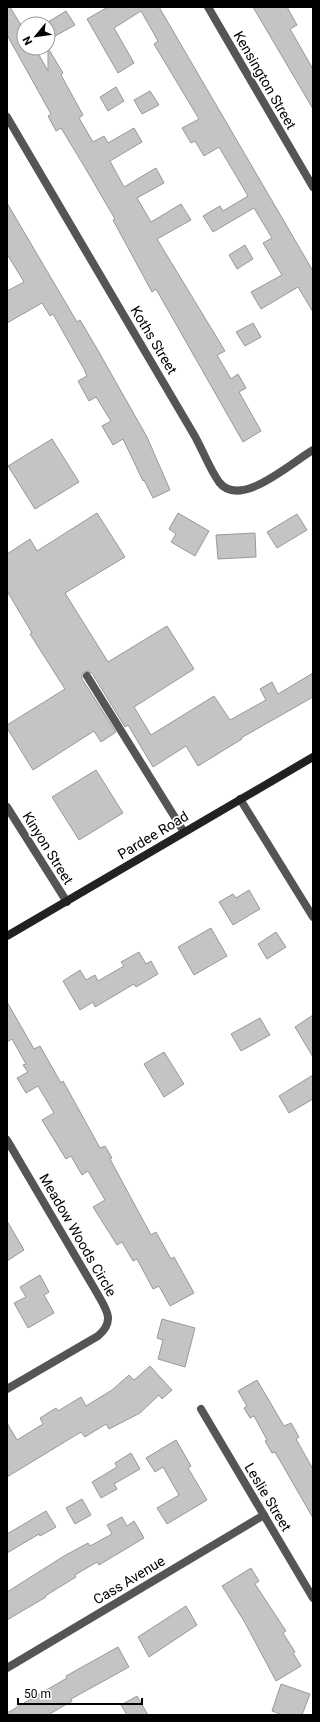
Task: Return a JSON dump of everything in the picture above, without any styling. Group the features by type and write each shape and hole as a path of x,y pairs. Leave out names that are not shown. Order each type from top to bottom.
{"main road":[{"name":"Pardee Road","path":"7,936 313,757"}],"street":[{"name":"Kensington Street","path":"208,7 313,187"},
{"name":"Koths Street","path":"7,117 193,432 219,482 233,491 248,490 312,453"},
{"path":"87,676 184,832"},
{"path":"240,799 313,917"},
{"name":"Kinyon Street","path":"7,808 67,902"},
{"name":"Meadow Woods Circle","path":"7,1140 101,1299 108,1312 108,1323 105,1330 98,1336 7,1389"},
{"name":"Leslie Street","path":"201,1409 313,1598"},
{"name":"Cass Avenue","path":"7,1668 264,1515"}],"building":[{"path":"7,7 10,7 16,17 16,51 7,35"},
{"path":"108,7 159,7 313,271 313,312 298,287 261,309 251,292 282,275 263,243 272,238 254,208 213,232 203,216 220,206 223,211 248,196 219,147 204,156 195,141 191,143 182,128 199,119 154,44 158,41 141,11 114,28 134,63 118,73 87,19"},
{"path":"253,7 287,7 297,25 290,29 313,69 313,109"},
{"path":"66,11 75,25 56,36 56,17"},
{"path":"19,56 40,56 48,71 48,56 53,56 63,73 61,75 83,115 79,118 93,142 104,136 108,143 134,128 142,142 110,161 124,187 156,168 164,183 137,198 151,222 181,204 191,220 157,239 225,351 217,355 231,379 238,374 246,388 239,392 261,431 243,442 156,289 152,292 113,220 115,219 84,166 61,128 56,131 48,116 51,114"},
{"path":"116,87 124,101 108,111 100,97"},
{"path":"150,91 159,105 142,114 134,100"},
{"path":"7,203 77,322 80,320 96,347 147,437 170,490 153,498 144,480 143,481 123,439 113,445 102,426 111,421 96,397 89,401 78,381 87,376 53,314 50,316 42,303 7,323 7,291 24,282 7,254"},
{"path":"245,245 253,259 237,269 229,255"},
{"path":"253,323 261,337 245,346 236,332"},
{"path":"52,439 79,482 35,509 8,466"},
{"path":"97,513 125,557 65,593 108,662 167,626 194,669 134,707 151,735 214,696 230,720 266,700 260,689 272,682 278,694 313,673 313,697 241,738 242,739 198,766 186,746 153,767 128,725 125,727 92,673 86,671 82,674 82,679 116,732 101,742 94,731 33,770 7,728 7,725 65,689 30,634 32,633 7,591 7,554 30,539 37,551"},
{"path":"178,513 209,531 195,556 171,542 176,534 169,529"},
{"path":"297,514 307,530 277,548 267,532"},
{"path":"255,533 256,557 218,559 216,535"},
{"path":"96,770 123,813 79,840 52,797"},
{"path":"249,890 260,909 233,925 219,902 233,894 236,898"},
{"path":"211,928 227,956 194,975 178,947"},
{"path":"276,932 286,947 267,959 258,944"},
{"path":"139,952 146,964 151,961 158,974 136,987 134,984 95,1007 93,1002 80,1010 63,981 80,970 86,980 95,975 98,981 124,966 121,962"},
{"path":"7,1002 34,1049 40,1046 61,1083 63,1081 100,1148 105,1146 112,1158 110,1159 151,1235 156,1232 171,1259 174,1257 194,1293 170,1306 159,1286 153,1289 137,1259 133,1261 122,1242 117,1245 93,1207 105,1200 88,1171 82,1175 71,1156 66,1159 42,1120 54,1113 38,1086 26,1093 17,1078 28,1072 23,1065 26,1064 12,1039 7,1042"},
{"path":"313,1015 313,1057 295,1027"},
{"path":"260,1018 270,1035 241,1051 231,1034"},
{"path":"164,1052 184,1084 164,1097 144,1064"},
{"path":"313,1075 313,1099 289,1113 279,1096"},
{"path":"7,1221 24,1250 7,1261"},
{"path":"40,1275 49,1292 44,1295 54,1313 28,1328 14,1303 26,1297 20,1287"},
{"path":"162,1319 195,1328 185,1367 158,1359 163,1340 157,1338"},
{"path":"150,1366 172,1390 162,1399 159,1395 140,1413 109,1429 106,1424 85,1437 81,1432 7,1477 7,1423 17,1440 43,1424 40,1418 56,1408 58,1411 81,1397 86,1406 112,1390 129,1375 134,1380"},
{"path":"257,1380 284,1426 291,1423 299,1437 296,1439 313,1469 313,1518 275,1452 272,1453 265,1441 267,1440 254,1416 250,1418 244,1408 247,1406 238,1391"},
{"path":"176,1440 191,1466 188,1468 207,1500 167,1524 157,1508 179,1495 163,1467 155,1472 146,1458"},
{"path":"131,1453 140,1469 114,1484 117,1489 101,1498 92,1482 117,1467 115,1463"},
{"path":"82,1499 91,1515 75,1524 66,1508"},
{"path":"46,1511 56,1527 40,1536 39,1534 7,1553 7,1534"},
{"path":"122,1517 127,1526 134,1521 144,1538 99,1565 97,1562 75,1575 76,1577 45,1596 46,1597 7,1620 7,1592 64,1556 88,1543 90,1546 112,1534 107,1525"},
{"path":"251,1568 259,1581 255,1584 286,1631 283,1633 295,1652 293,1653 301,1666 276,1681 244,1621 222,1586"},
{"path":"186,1606 197,1625 149,1657 138,1637"},
{"path":"118,1647 129,1667 71,1699 72,1701 48,1715 7,1715 7,1713 67,1678 66,1676"},
{"path":"281,1684 310,1694 302,1715 283,1715 272,1711"},
{"path":"137,1696 148,1715 127,1715 121,1705"}]}
